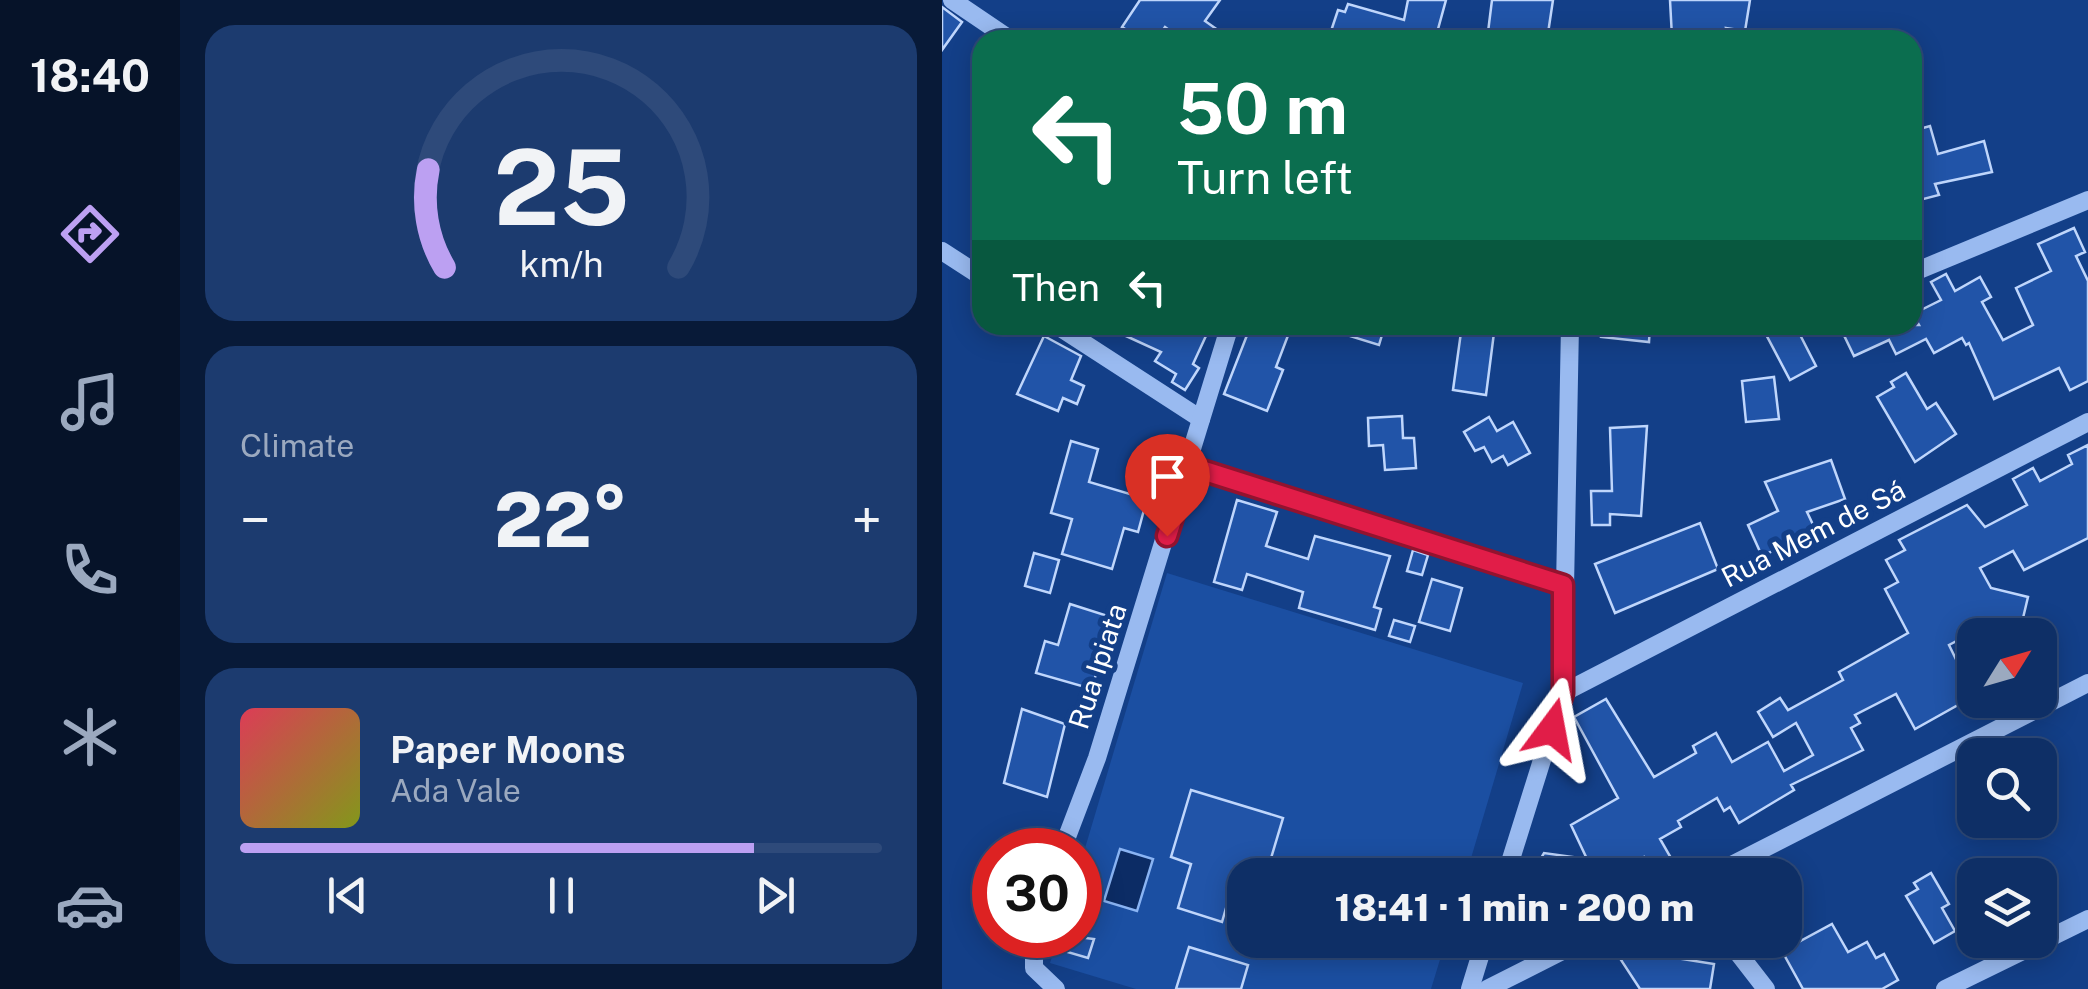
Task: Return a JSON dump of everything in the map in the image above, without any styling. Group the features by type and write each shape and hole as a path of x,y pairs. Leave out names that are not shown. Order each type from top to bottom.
{"street":[{"path":"952,0 996,30"},
{"path":"1922,269 2088,200"},
{"path":"942,251 972,270"},
{"path":"1071,335 1201,419"},
{"name":"Rua Ipiata","path":"1070,828 1189,466 1227,335"},
{"path":"1511,858 1563,693 1570,335"},
{"name":"Rua Mem de Sá","path":"1563,693 2088,422"},
{"path":"1189,466 1563,585"},
{"path":"1745,858 2088,683"},
{"path":"1945,989 2088,919"},
{"path":"1034,958 1034,968 1056,989"},
{"path":"1470,989 1479,958"},
{"path":"1486,989 1548,958"},
{"path":"1742,958 1766,989"}],"shaded area":[{"path":"1167,573 1523,683 1471,858 1227,858 1227,958 1440,958 1431,989 1136,989 1050,963 1052,958 1102,958 1102,828 1091,828"},
{"path":"1120,849 1153,859 1137,911 1104,901"}],"building":[{"path":"1140,0 1220,0 1205,21 1218,30 1122,27"},
{"path":"1408,0 1446,0 1438,30 1331,30 1338,10 1345,12 1348,4 1404,20"},
{"path":"1492,0 1553,0 1548,30 1488,30"},
{"path":"1670,0 1750,0 1745,30 1672,30"},
{"path":"942,7 962,22 942,50"},
{"path":"1930,126 1938,154 1984,141 1992,172 1935,184 1939,195 1922,199 1922,128"},
{"path":"2074,228 2085,252 2076,256 2088,281 2088,381 2070,390 2059,368 1994,399 1969,343 1966,345 1962,338 1934,353 1926,339 1896,354 1889,340 1854,356 1844,335 1922,335 1922,310 1941,300 1931,282 1946,274 1955,291 1980,277 1991,297 1982,302 2003,340 2033,325 2016,288 2051,271 2038,244"},
{"path":"1124,335 1206,335 1193,364 1199,368 1185,390 1172,382 1176,374 1155,361 1161,352"},
{"path":"1247,335 1288,335 1276,367 1283,370 1267,411 1224,394"},
{"path":"1346,335 1382,335 1379,345"},
{"path":"1461,335 1494,335 1486,395 1453,390"},
{"path":"1601,335 1649,335 1649,342"},
{"path":"1766,335 1800,335 1816,366 1790,380"},
{"path":"1044,336 1081,356 1071,380 1084,386 1077,404 1063,398 1058,411 1017,394"},
{"path":"1906,373 1927,409 1936,403 1956,434 1915,462 1877,397 1894,387 1891,382"},
{"path":"1774,377 1779,419 1746,422 1742,381"},
{"path":"1402,416 1403,438 1414,438 1416,468 1385,470 1383,445 1369,446 1368,418"},
{"path":"1489,417 1497,431 1513,422 1530,453 1508,465 1503,456 1492,462 1484,447 1475,451 1464,432"},
{"path":"1647,426 1641,516 1610,514 1610,525 1592,525 1591,491 1612,491 1610,428"},
{"path":"1071,441 1098,449 1089,482 1147,499 1138,532 1124,528 1112,569 1062,554 1072,519 1051,513"},
{"path":"2088,445 2088,538 2024,570 2013,551 1980,568 1991,588 2028,597 2023,618 1957,618 1957,641 1949,645 1957,661 1957,706 1915,729 1896,694 1855,715 1860,723 1851,728 1863,750 1791,785 1794,790 1739,823 1730,807 1724,811 1717,798 1678,821 1681,827 1660,839 1671,858 1587,858 1571,825 1618,798 1574,717 1606,699 1654,777 1696,753 1693,746 1716,733 1732,762 1768,742 1784,771 1813,755 1796,723 1773,737 1758,712 1780,698 1788,710 1843,680 1839,672 1908,633 1885,589 1898,582 1886,560 1905,550 1899,540 1967,505 1985,527 2027,505 2013,479 2033,468 2040,481 2072,464 2068,455"},
{"path":"1831,460 1845,499 1807,512 1816,531 1762,556 1748,525 1778,511 1765,482"},
{"path":"1237,500 1277,512 1266,546 1308,559 1315,536 1390,556 1374,607 1381,609 1375,630 1299,608 1303,592 1247,574 1242,590 1214,582"},
{"path":"1700,523 1718,569 1615,613 1595,564"},
{"path":"1413,550 1428,555 1422,575 1407,571"},
{"path":"1034,553 1059,560 1050,593 1025,586"},
{"path":"1432,579 1462,588 1450,631 1419,622"},
{"path":"1070,604 1111,617 1092,689 1036,673 1045,641 1058,645"},
{"path":"1394,620 1415,626 1410,642 1389,636"},
{"path":"1022,709 1065,724 1047,797 1004,783"},
{"path":"1191,790 1283,818 1271,858 1227,858 1227,905 1222,922 1178,908 1191,864 1171,857"},
{"path":"1544,853 1580,858 1541,858"},
{"path":"1931,873 1949,904 1942,908 1955,931 1934,943 1906,896 1918,889 1914,883"},
{"path":"1832,924 1848,952 1867,942 1876,958 1884,954 1898,980 1882,989 1803,989 1786,958 1802,958 1802,940"},
{"path":"1189,947 1248,965 1241,989 1176,989"},
{"path":"1676,958 1714,964 1710,989 1640,989 1621,960"}],"route":[{"path":"1167,536 1189,466 1563,585 1563,693 1552,729"}]}
